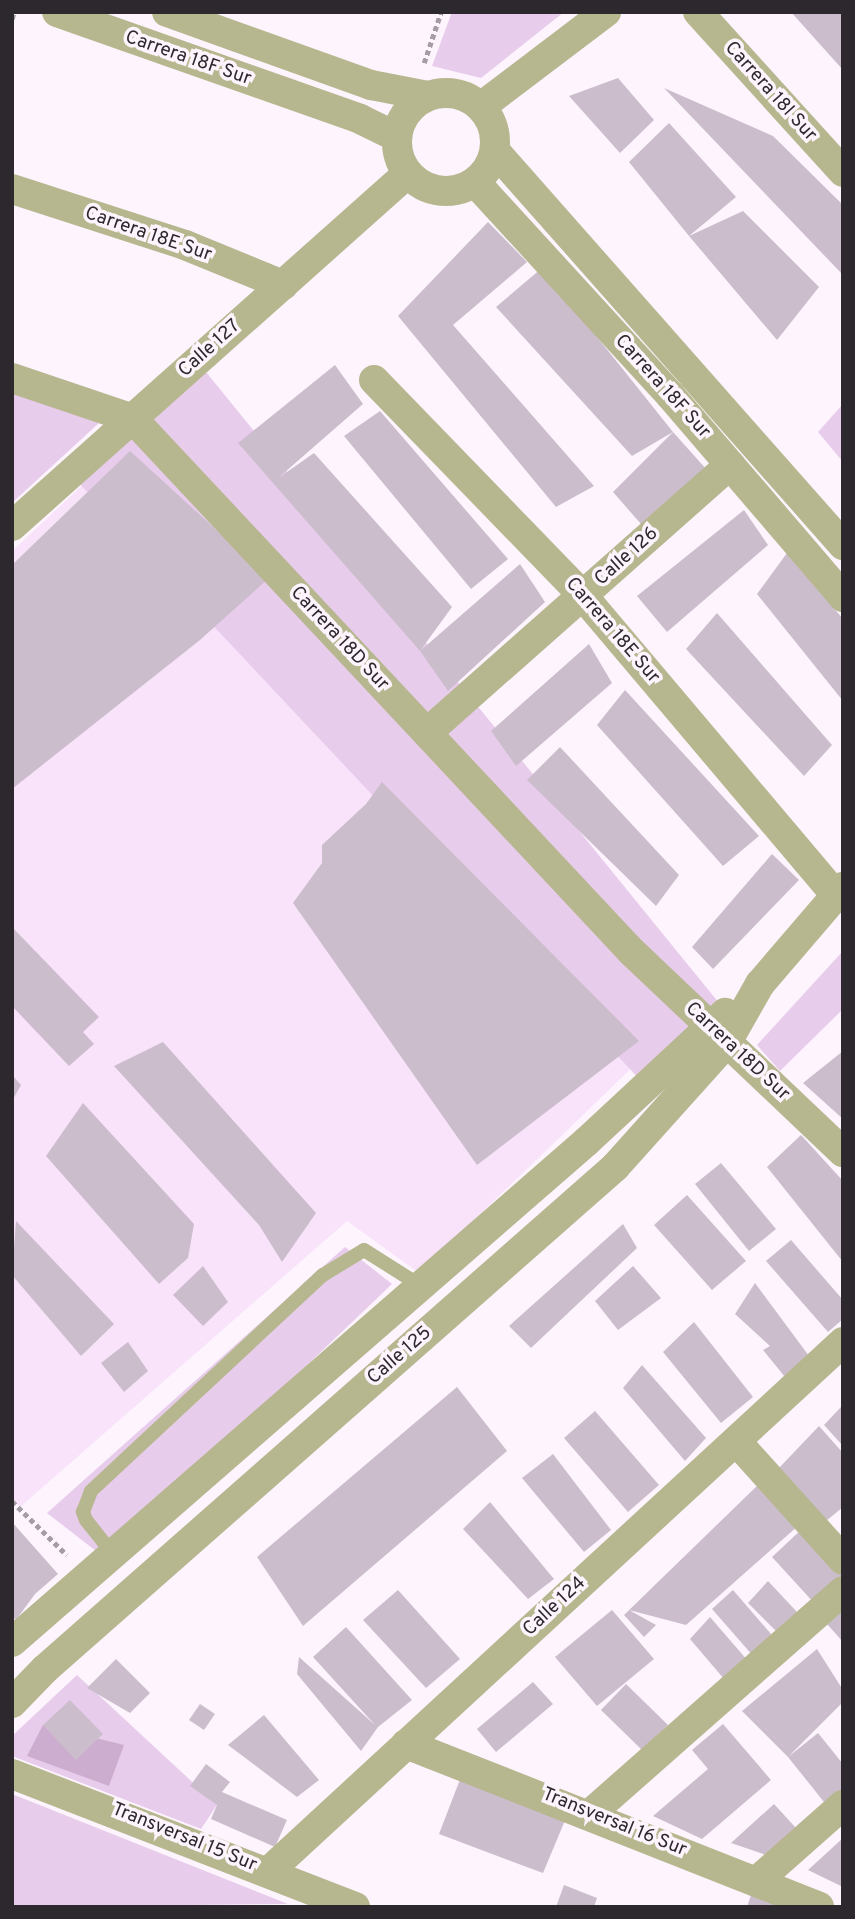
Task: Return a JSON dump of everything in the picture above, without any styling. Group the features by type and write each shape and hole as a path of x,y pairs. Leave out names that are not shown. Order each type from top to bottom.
{"street":[{"name":"Carrera 18F Sur","path":"57,12 360,119 397,136"},
{"name":"Carrera 18F Sur","path":"167,12 371,85 421,95"},
{"path":"482,106 606,12"},
{"name":"Carrera 18I Sur","path":"698,12 843,172"},
{"path":"455,93 482,106 495,134 495,151 475,183 461,189 432,189 408,173 397,136 407,112 421,95 455,93"},
{"name":"Carrera 18F Sur","path":"495,151 843,545"},
{"name":"Calle 127","path":"12,526 408,173"},
{"name":"Carrera 18F Sur","path":"475,183 730,465 843,597"},
{"name":"Carrera 18E Sur","path":"12,189 185,245 283,285"},
{"name":"Carrera 18D Sur","path":"12,378 133,419 632,952 843,1152"},
{"name":"Carrera 18E Sur","path":"374,380 583,596 839,891"},
{"name":"Calle 126","path":"429,732 730,465"},
{"name":"Carrera 18D Sur","path":"196,481 632,952"},
{"name":"Calle 125","path":"12,1703 45,1669 615,1167 718,1034 839,891"},
{"name":"Calle 125","path":"12,1642 586,1142 718,1034"},
{"name":"Calle 124","path":"268,1871 843,1342"},
{"path":"736,1441 843,1560"},
{"path":"590,1814 843,1591"},
{"name":"Transversal 16 Sur","path":"406,1744 590,1814 819,1907"},
{"name":"Transversal 15 Sur","path":"12,1774 268,1871 355,1907"},
{"path":"757,1881 843,1805"}],"lane":[{"path":"113,1554 86,1520 85,1502 91,1491 323,1275 364,1250 421,1286"}],"path":[{"path":"12,19 14,12"},
{"path":"421,95 442,12"}],"shaded area":[{"path":"452,12 564,12 481,78 432,66"},
{"path":"206,372 719,1003 644,1084 78,482"},
{"path":"12,392 100,422 12,503"},
{"path":"843,404 843,462 818,432"},
{"path":"116,454 670,1031 419,1273 347,1221 20,1507 12,1499 12,551"},
{"path":"843,951 843,1009 780,1071 757,1045"},
{"path":"345,1247 392,1284 105,1558 47,1513"},
{"path":"77,1675 217,1805 201,1829 12,1756 12,1736"},
{"path":"43,1725 124,1745 109,1786 27,1756"},
{"path":"12,1794 288,1904 12,1907"}],"building":[{"path":"791,12 843,12 843,70"},
{"path":"618,78 654,120 620,153 569,96"},
{"path":"664,88 773,136 843,205 843,275"},
{"path":"669,123 736,197 689,236 629,162"},
{"path":"743,211 819,287 777,340 689,236"},
{"path":"488,222 527,262 453,325 594,486 556,507 398,316"},
{"path":"542,268 673,432 632,456 496,307"},
{"path":"335,365 363,404 277,479 314,453 452,607 420,651 238,443"},
{"path":"380,411 508,559 471,589 344,436"},
{"path":"673,432 707,470 641,524 613,492"},
{"path":"130,451 269,578 200,640 12,789 12,565"},
{"path":"744,510 768,545 667,632 637,596"},
{"path":"787,553 843,619 843,701 757,594"},
{"path":"520,564 545,602 448,691 420,651"},
{"path":"717,613 832,745 804,776 686,649"},
{"path":"589,644 612,683 516,766 491,731"},
{"path":"625,690 759,836 723,866 597,725"},
{"path":"560,747 679,875 656,906 527,780"},
{"path":"382,782 639,1041 477,1165 293,903 322,863 322,845 366,804"},
{"path":"772,854 799,880 713,969 692,947"},
{"path":"12,927 99,1017 83,1032 94,1044 69,1066 12,1006"},
{"path":"163,1042 316,1213 282,1262 259,1225 114,1066"},
{"path":"843,1051 843,1119 803,1083"},
{"path":"12,1075 21,1085 12,1101"},
{"path":"83,1103 194,1224 188,1258 159,1284 46,1156"},
{"path":"801,1135 843,1181 843,1262 767,1167"},
{"path":"721,1163 776,1229 749,1251 695,1184"},
{"path":"687,1195 746,1261 712,1290 654,1225"},
{"path":"16,1221 114,1324 81,1356 12,1275"},
{"path":"623,1224 637,1248 531,1348 509,1326"},
{"path":"791,1240 843,1300 843,1319 828,1332 766,1261"},
{"path":"203,1266 228,1302 203,1326 173,1295"},
{"path":"633,1266 661,1298 618,1330 595,1301"},
{"path":"755,1283 812,1360 785,1377 763,1350 770,1346 735,1314"},
{"path":"694,1322 753,1397 721,1423 663,1352"},
{"path":"128,1342 148,1371 124,1392 101,1363"},
{"path":"642,1365 706,1438 685,1461 623,1388"},
{"path":"457,1387 507,1451 303,1626 257,1557"},
{"path":"841,1407 843,1409 843,1446 824,1425"},
{"path":"595,1411 659,1485 628,1512 564,1438"},
{"path":"819,1426 843,1453 843,1507 826,1521 779,1468"},
{"path":"553,1454 611,1530 584,1552 522,1478"},
{"path":"761,1482 799,1525 686,1625 629,1610"},
{"path":"490,1502 554,1579 528,1599 463,1529"},
{"path":"12,1522 58,1574 35,1594 16,1620 12,1616"},
{"path":"802,1529 843,1574 815,1604 772,1557"},
{"path":"768,1581 797,1612 776,1631 748,1603"},
{"path":"398,1590 460,1659 426,1688 363,1620"},
{"path":"733,1590 771,1634 754,1657 712,1609"},
{"path":"612,1610 654,1659 597,1706 555,1657"},
{"path":"629,1610 656,1625 644,1637 624,1615"},
{"path":"843,1611 843,1642 827,1624"},
{"path":"710,1617 748,1661 730,1686 690,1639"},
{"path":"346,1627 412,1700 378,1727 361,1751 297,1674 299,1657 375,1725 313,1657"},
{"path":"817,1649 843,1690 843,1702 788,1757 742,1711"},
{"path":"116,1659 150,1693 130,1713 87,1688"},
{"path":"533,1682 553,1704 496,1752 477,1729"},
{"path":"626,1684 668,1725 642,1750 601,1710"},
{"path":"70,1700 103,1734 76,1760 43,1725"},
{"path":"200,1704 215,1714 204,1730 189,1720"},
{"path":"264,1715 319,1780 297,1797 228,1745"},
{"path":"723,1724 771,1780 702,1839 653,1816 708,1769 692,1750"},
{"path":"818,1733 843,1764 843,1803 832,1812 788,1757"},
{"path":"206,1764 230,1782 222,1792 287,1820 275,1847 211,1819 217,1805 190,1786"},
{"path":"461,1777 566,1818 543,1873 439,1834"},
{"path":"774,1804 796,1828 766,1855 731,1843"},
{"path":"843,1838 843,1887 808,1870"},
{"path":"564,1885 597,1898 594,1907 556,1907"},
{"path":"752,1892 786,1907 747,1907"}]}
